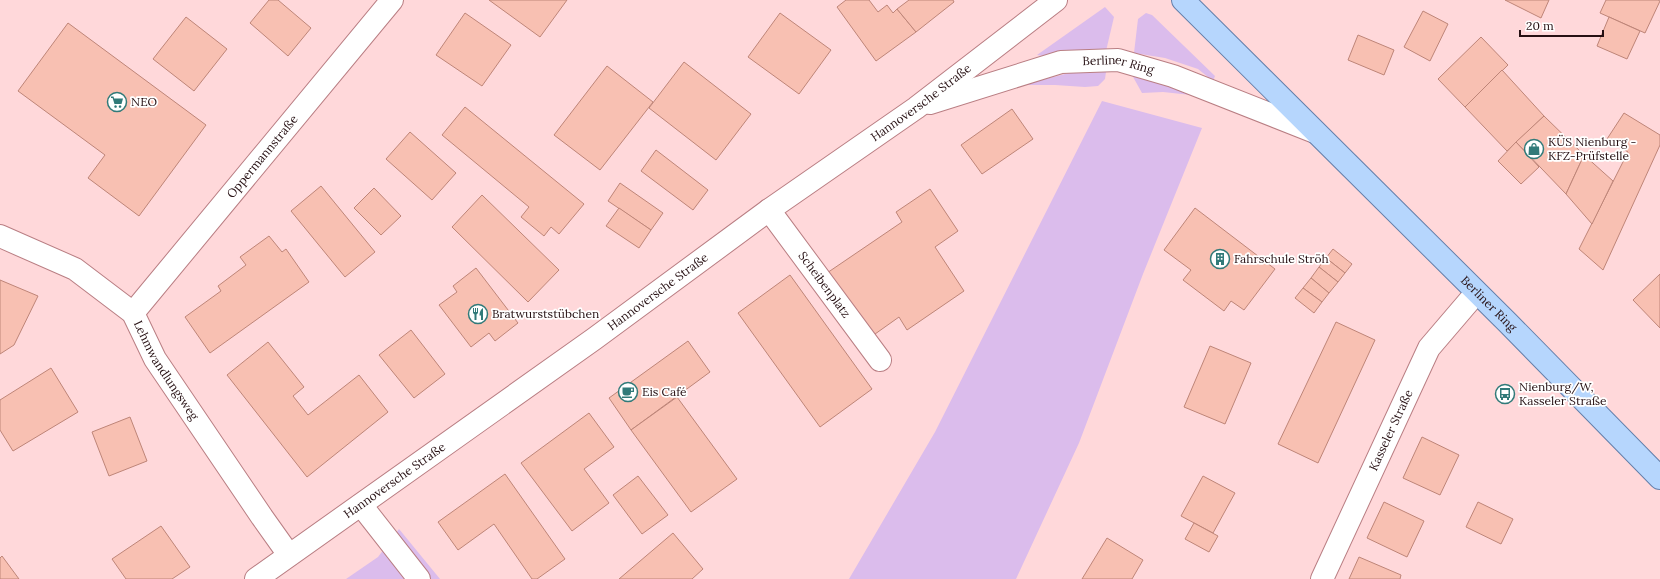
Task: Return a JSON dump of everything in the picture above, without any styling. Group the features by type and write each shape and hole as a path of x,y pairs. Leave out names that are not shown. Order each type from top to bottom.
{"main road":[{"name":"Berliner Ring","path":"1183,0 1660,478"}],"street":[{"name":"Oppermannstraße","path":"133,313 392,0"},
{"name":"Hannoversche Straße","path":"256,579 289,554 361,505 594,339 769,210 916,108 1056,0"},
{"name":"Berliner Ring","path":"916,108 1061,62 1118,60 1173,76 1315,132"},
{"name":"Scheibenplatz","path":"769,210 880,360"},
{"name":"Lehmwandlungsweg","path":"0,236 75,269 133,313 155,359 266,523 289,554"},
{"name":"Kasseler Straße","path":"1322,579 1429,348 1476,293"},
{"path":"361,505 419,579"}],"shaded area":[{"path":"1105,7 1114,17 1106,51 1043,56 1037,55"},
{"path":"1146,13 1152,15 1215,76 1213,81 1198,69 1165,58 1134,53 1138,19"},
{"path":"1106,72 1105,79 1098,86 1022,85 1069,73"},
{"path":"1132,75 1156,81 1188,92 1191,95 1163,92 1142,93"},
{"path":"1102,101 1202,128 1143,274 1079,443 1016,579 849,579 935,432"},
{"path":"399,529 440,579 346,579 378,557"}],"building":[{"path":"269,0 278,0 311,28 288,56 250,23"},
{"path":"489,0 567,0 540,37"},
{"path":"846,0 869,0 878,12 887,5 893,13 897,9 916,32 876,61 837,7"},
{"path":"909,0 953,0 954,2 916,32 897,9"},
{"path":"1505,0 1549,0 1541,18"},
{"path":"1606,0 1660,1 1645,33 1600,13"},
{"path":"1423,11 1448,24 1430,61 1404,47"},
{"path":"465,13 511,45 482,86 436,55"},
{"path":"780,13 831,50 799,94 748,57"},
{"path":"186,17 227,49 194,91 153,59"},
{"path":"1609,17 1640,31 1627,59 1597,46"},
{"path":"68,23 206,125 139,216 88,178 105,155 18,91"},
{"path":"1358,35 1394,50 1384,75 1348,60"},
{"path":"1481,37 1508,65 1465,107 1438,79"},
{"path":"684,62 751,114 716,160 649,108"},
{"path":"607,66 653,102 600,170 554,135"},
{"path":"1502,70 1544,116 1507,151 1465,107"},
{"path":"465,107 584,204 559,234 551,227 544,236 521,217 529,207 442,135"},
{"path":"1012,109 1033,139 982,174 961,145"},
{"path":"1624,113 1660,135 1660,145 1603,270 1579,249 1628,152 1607,139"},
{"path":"1544,116 1584,155 1566,194 1516,142"},
{"path":"410,132 456,173 432,200 386,159"},
{"path":"1516,142 1539,167 1521,184 1498,161"},
{"path":"656,150 708,190 693,210 641,171"},
{"path":"1584,155 1613,181 1592,224 1566,194"},
{"path":"620,183 663,213 651,230 608,201"},
{"path":"321,186 375,252 345,277 291,211"},
{"path":"374,188 401,216 381,235 354,208"},
{"path":"930,189 958,231 935,247 964,291 907,330 899,317 868,339 824,275 902,222 896,212"},
{"path":"482,195 559,270 528,302 452,227"},
{"path":"619,208 651,230 639,248 606,226"},
{"name":"Fahrschule Ströh","path":"1195,208 1275,269 1244,310 1231,301 1224,311 1183,280 1191,270 1164,250"},
{"path":"269,236 282,252 286,249 309,282 210,353 185,317 221,291 218,286 246,265 240,257"},
{"path":"1333,249 1352,264 1345,273 1326,258"},
{"path":"1326,258 1345,273 1338,282 1319,267"},
{"path":"1319,267 1338,282 1329,293 1311,278"},
{"name":"Bratwurststübchen","path":"476,268 518,323 495,341 489,333 471,347 439,305 457,292 453,286"},
{"path":"1660,274 1660,328 1633,300"},
{"path":"790,275 872,389 820,427 738,313"},
{"path":"1311,278 1329,293 1322,302 1303,288"},
{"path":"0,280 38,296 14,345 0,354"},
{"path":"1303,288 1322,302 1314,313 1295,298"},
{"path":"1336,322 1375,340 1318,463 1278,444"},
{"path":"411,330 445,374 414,398 379,355"},
{"path":"688,341 710,372 631,430 609,398"},
{"path":"268,342 304,387 293,396 308,415 359,375 388,412 307,477 227,375"},
{"path":"1210,346 1251,363 1225,424 1184,407"},
{"path":"51,368 78,412 13,451 0,430 0,400"},
{"path":"677,397 737,479 691,512 631,430"},
{"path":"589,413 614,447 584,469 609,503 572,531 521,463"},
{"path":"130,417 147,461 109,476 92,432"},
{"path":"1422,437 1459,455 1440,495 1403,478"},
{"path":"505,474 565,559 537,579 532,579 494,524 458,550 438,522"},
{"path":"638,476 668,515 642,534 613,495"},
{"path":"1203,476 1235,493 1213,533 1181,516"},
{"path":"1384,502 1424,521 1407,557 1367,538"},
{"path":"1478,502 1513,519 1501,544 1466,527"},
{"path":"1194,523 1218,536 1209,552 1185,539"},
{"path":"161,526 190,567 172,579 126,579 112,559"},
{"path":"673,533 703,569 692,579 619,579"},
{"path":"1107,538 1143,560 1132,579 1082,579"},
{"path":"2,556 19,579 0,579 0,558"},
{"path":"1359,557 1401,575 1400,579 1349,579"}],"place":[{"name":"NEO","path":"117,102"},
{"name":"KÜS Nienburg - KFZ-Prüfstelle","path":"1534,149"},
{"name":"Fahrschule Ströh","path":"1220,259"},
{"name":"Bratwurststübchen","path":"478,314"},
{"name":"Eis Café","path":"628,392"},
{"name":"Nienburg/W, Kasseler Straße","path":"1505,394"}]}
